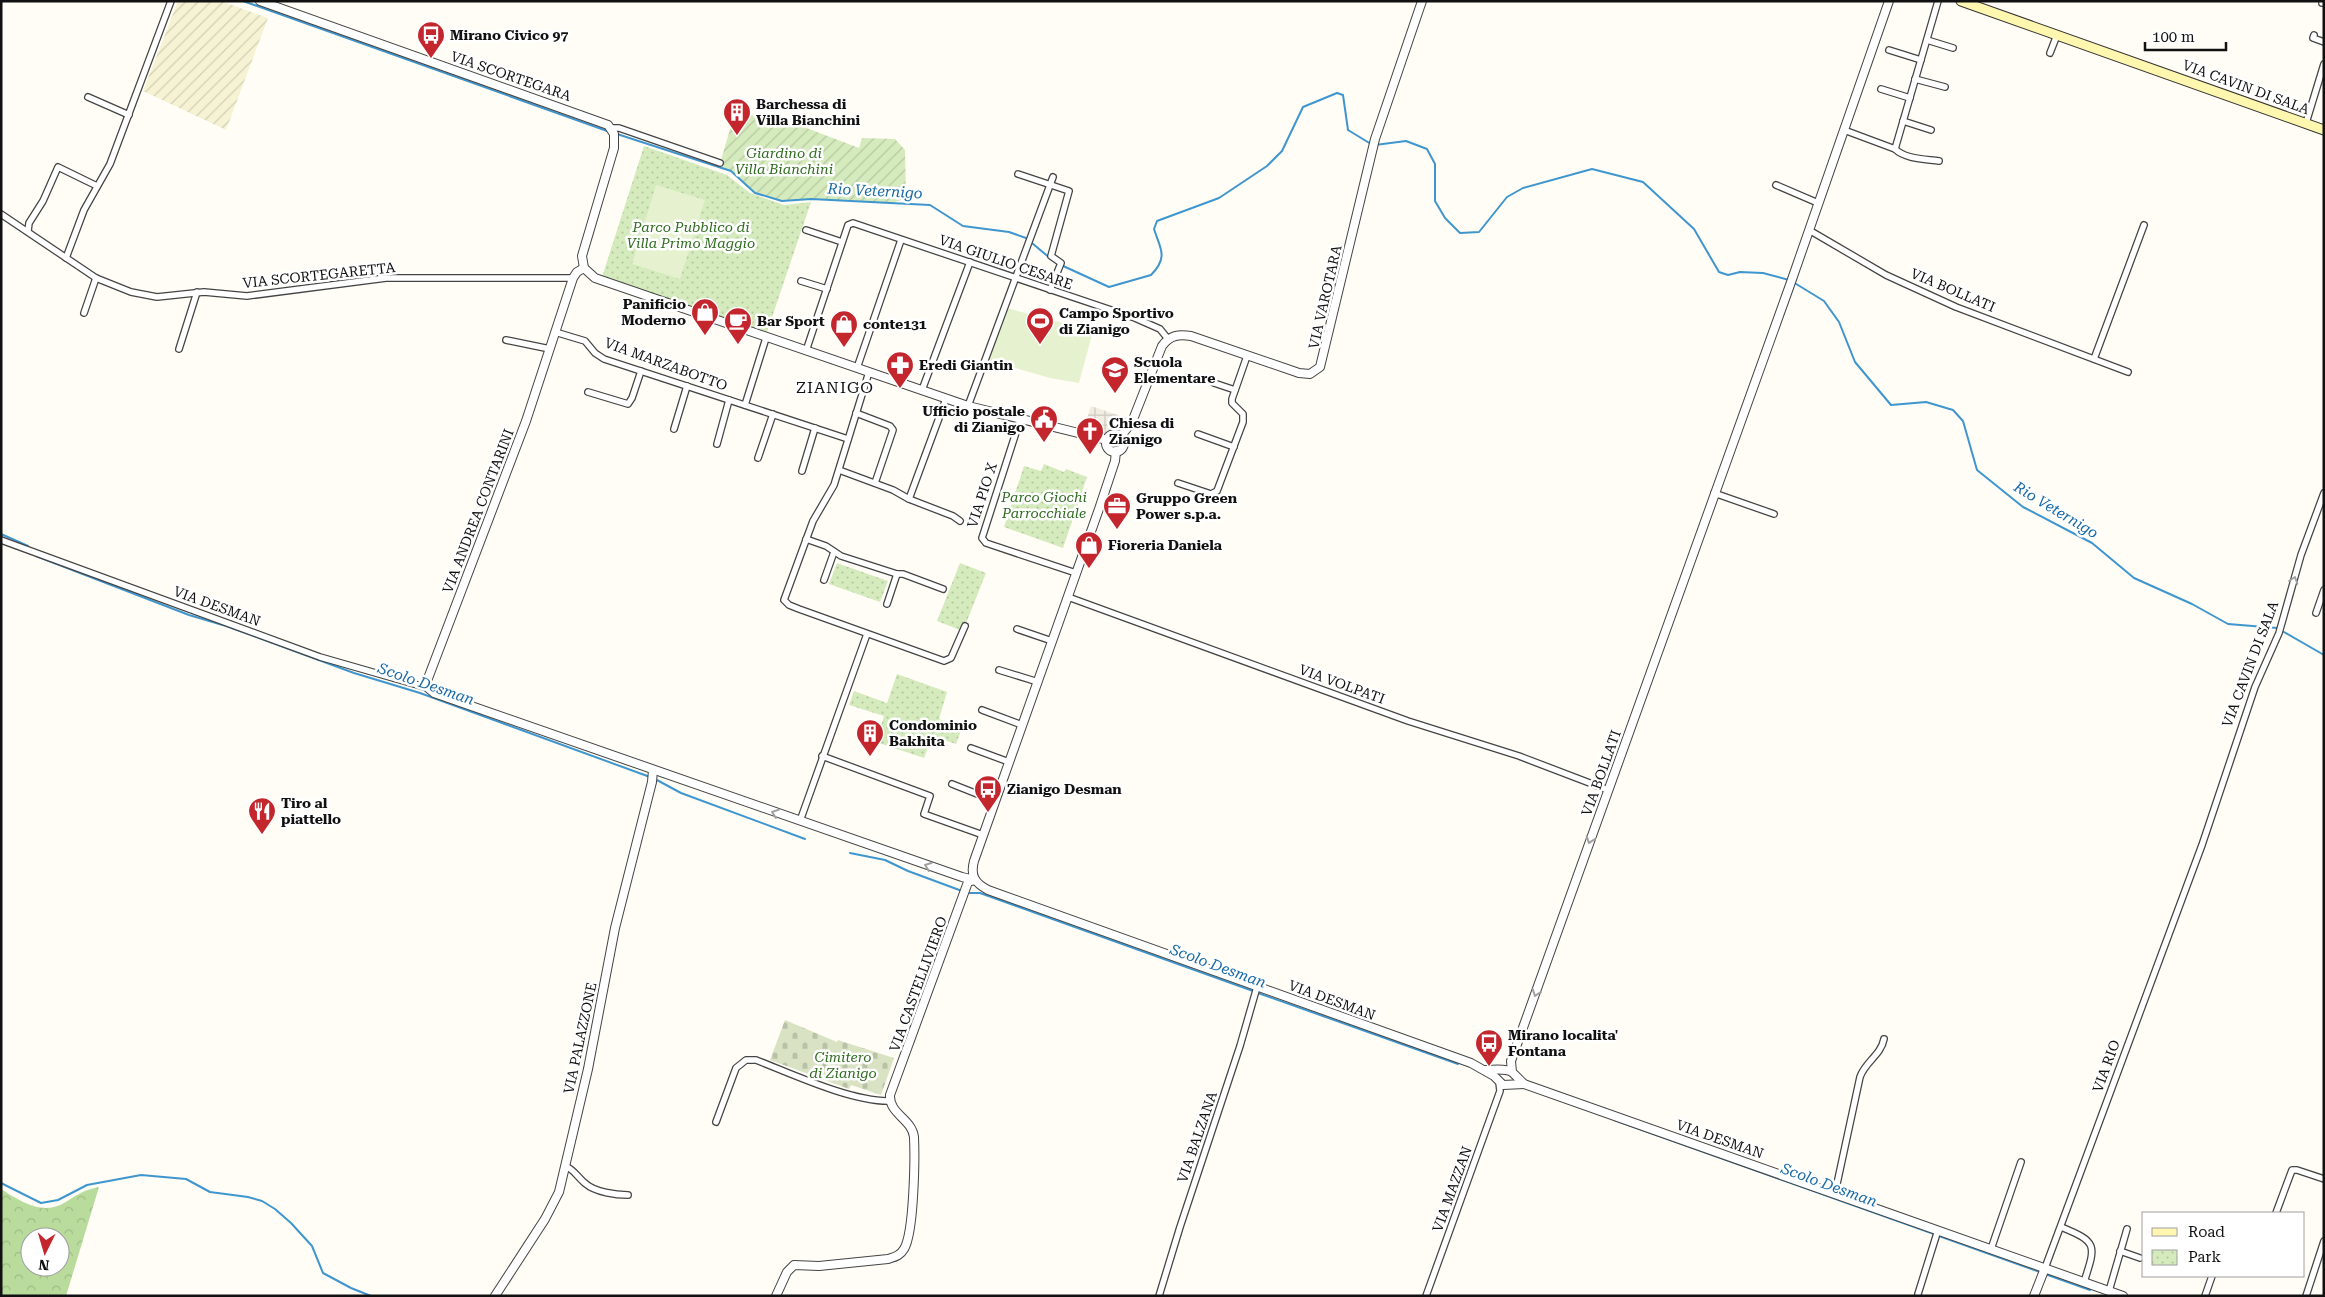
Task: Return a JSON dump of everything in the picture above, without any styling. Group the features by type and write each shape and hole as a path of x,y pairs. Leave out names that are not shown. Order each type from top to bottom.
{"main road":[{"name":"VIA CAVIN DI SALA","path":"1961,1 2324,130"}],"street":[{"path":"66,258 84,210 110,164 172,1"},
{"name":"VIA SCORTEGARA","path":"260,1 596,120 612,132 619,128 720,163"},
{"name":"VIA VAROTARA","path":"1168,339 1182,335 1191,336 1305,374 1314,373 1320,367 1374,143 1422,1"},
{"name":"VIA BOLLATI","path":"1503,1079 1791,282 1889,1"},
{"path":"1894,149 1938,1"},
{"path":"2050,53 2057,35"},
{"path":"2314,35 2312,38 2324,42"},
{"path":"1927,40 1953,48"},
{"path":"1889,50 1921,60"},
{"path":"2306,124 2324,64"},
{"path":"1915,79 1945,87"},
{"path":"1881,89 1910,98"},
{"path":"88,97 129,115"},
{"path":"1903,121 1931,130"},
{"path":"1844,130 1894,149 1906,156 1939,161"},
{"path":"612,132 613,153 582,252 584,268 595,278 968,406 1107,440"},
{"path":"28,231 29,222 43,201 58,167 98,186"},
{"path":"1018,174 1069,191 1051,256 1060,265 1050,290"},
{"path":"968,406 1053,176"},
{"path":"1776,185 1818,203"},
{"name":"VIA SCORTEGARETTA","path":"1,214 96,278 131,292 157,297 197,292 247,296 386,278 466,280 572,278"},
{"name":"VIA GIULIO CESARE","path":"842,242 848,225 853,223 1154,325 1168,339"},
{"path":"2094,359 2144,225"},
{"path":"806,230 842,242 806,351"},
{"name":"VIA BOLLATI","path":"1809,230 1886,275 1921,291 1962,309 2128,372"},
{"path":"857,368 901,240"},
{"path":"922,390 970,262"},
{"path":"572,278 584,268"},
{"path":"84,313 96,278"},
{"name":"VIA ANDREA CONTARINI","path":"427,685 526,420 572,278"},
{"path":"801,281 827,289"},
{"path":"179,349 197,292"},
{"name":"VIA MARZABOTTO","path":"555,332 585,341 601,357 848,439"},
{"path":"745,405 766,338"},
{"path":"975,880 972,867 1099,508 1115,461 1116,451 1123,446 1121,436 1132,422 1158,353 1168,339"},
{"path":"506,340 550,349"},
{"path":"1178,483 1211,494 1218,491 1244,418 1232,402 1248,356"},
{"path":"588,392 628,404 642,371"},
{"path":"869,372 839,470 832,488 812,521 784,600 789,605 940,660 948,660 953,655 965,626"},
{"path":"1214,383 1236,390"},
{"path":"674,429 687,386"},
{"path":"909,499 946,398"},
{"path":"717,444 729,400"},
{"path":"758,458 773,414"},
{"path":"856,414 890,426 893,430 875,483"},
{"name":"VIA PIO X","path":"1020,420 982,538 986,543 1076,573"},
{"path":"802,471 815,428"},
{"path":"1107,440 1113,434 1121,436"},
{"path":"1198,434 1234,447"},
{"path":"1107,440 1108,448 1116,451"},
{"path":"839,470 875,483 955,517 960,521"},
{"path":"1714,493 1774,514"},
{"name":"VIA CAVIN DI SALA","path":"2202,845 2255,687 2280,630 2301,556 2324,493"},
{"path":"806,539 826,546 834,552 943,589"},
{"name":"VIA DESMAN","path":"1,540 320,656 427,685 434,693 653,775 800,821 975,880 988,890 1256,990 1484,1070 1503,1079 1524,1084 1835,1193 1937,1233 1991,1249 2043,1271 2084,1282 2123,1296"},
{"path":"824,580 834,552"},
{"path":"887,604 897,574"},
{"path":"2316,613 2324,590"},
{"name":"VIA VOLPATI","path":"1068,597 1398,717 1520,756 1608,792"},
{"path":"1017,629 1052,641"},
{"path":"800,821 867,634"},
{"path":"999,670 1038,682"},
{"path":"982,710 1022,725"},
{"path":"971,748 1009,762"},
{"path":"822,756 930,796 924,814 983,835"},
{"name":"VIA PALAZZONE","path":"496,1296 545,1220 559,1192 588,1069 615,928 653,775"},
{"path":"952,784 995,801"},
{"name":"VIA RIO","path":"2034,1296 2202,845"},
{"name":"VIA CASTELLIVIERO","path":"890,1101 968,882 975,880"},
{"name":"VIA BALZANA","path":"1159,1296 1240,1046 1256,990"},
{"path":"1835,1193 1860,1077 1864,1067 1881,1049 1884,1039"},
{"path":"716,1122 736,1068 746,1060 756,1060 821,1086 875,1101 890,1101 893,1108 912,1127 914,1137 910,1223 905,1248 898,1255 888,1259 819,1266 794,1265 786,1272 776,1296"},
{"name":"VIA BOLLATI","path":"1511,1061 1513,1074"},
{"path":"1503,1079 1513,1074"},
{"name":"VIA DESMAN","path":"1503,1079 1513,1074 1524,1084"},
{"name":"VIA MAZZAN","path":"1426,1296 1503,1079"},
{"path":"1991,1249 2021,1162"},
{"path":"565,1166 570,1168 587,1186 628,1196"},
{"path":"2276,1212 2290,1172 2294,1169 2324,1179"},
{"path":"2061,1227 2090,1241 2092,1251 2084,1282"},
{"path":"2109,1291 2127,1229"},
{"path":"1918,1294 1937,1233"},
{"path":"2306,1296 2324,1241"},
{"path":"2120,1251 2140,1258"},
{"path":"2205,1296 2212,1277"}],"shaded area":[{"path":"178,1 221,1 268,18 226,130 143,91"},
{"path":"1091,406 1127,418 1124,426 1116,433 1109,435 1083,430"}],"green space":[{"name":"Giardino di Villa Bianchini","path":"735,112 796,124 859,148 862,138 895,139 905,150 906,198 892,203 811,199 782,201 755,193 731,171 719,167"},
{"name":"Parco Pubblico di Villa Primo Maggio","path":"644,146 727,175 750,193 784,205 811,202 767,332 602,277"},
{"path":"656,185 705,200 680,279 632,264"},
{"name":"Campo Sportivo di Zianigo","path":"1007,308 1093,331 1079,383 1050,378 988,360"},
{"name":"Parco Giochi Parrocchiale","path":"1044,464 1064,472 1066,469 1087,477 1063,548 1004,527 1024,466 1041,471"},
{"path":"837,563 888,581 880,602 829,584"},
{"path":"960,563 986,573 963,631 937,621"},
{"path":"897,674 947,692 939,719 962,728 956,744 932,736 924,758 876,742 884,716 849,705 854,691 887,703"},
{"name":"Cimitero di Zianigo","path":"785,1020 837,1042 838,1040 894,1058 881,1095 851,1085 849,1089 770,1060"},
{"path":"99,1187 66,1296 1,1296 1,1189 23,1202 48,1208 56,1207 80,1193"}],"waterway":[{"name":"Rio Veternigo","path":"243,1 610,132"},
{"name":"Rio Veternigo","path":"1061,265 1109,287 1151,275 1160,263 1162,252 1154,229 1157,221 1219,198 1267,166 1282,151 1303,107 1337,93 1343,95 1348,130 1371,144"},
{"name":"Rio Veternigo","path":"617,134 731,171 755,193 782,201 811,199 930,205 963,226 1009,232 1026,238 1051,259"},
{"name":"Rio Veternigo","path":"1375,145 1406,141 1427,149 1435,164 1435,201 1445,218 1460,233 1479,232 1507,197 1523,188 1592,169 1643,182 1694,229 1719,272 1728,275 1740,272 1763,273 1789,280"},
{"name":"Rio Veternigo","path":"1793,282 1824,301 1839,322 1855,362 1891,405 1926,402 1953,410 1963,421 1977,470 2023,507 2092,543 2134,578 2192,604 2228,624 2277,628 2324,655"},
{"name":"Scolo Desman","path":"1,534 28,546"},
{"name":"Scolo Desman","path":"36,556 189,615 226,626 354,673 420,693 650,777"},
{"name":"Scolo Desman","path":"655,779 681,793 805,839"},
{"name":"Scolo Desman","path":"850,853 885,860 908,871 962,891"},
{"name":"Scolo Desman","path":"969,893 980,893 1253,991"},
{"name":"Scolo Desman","path":"1258,993 1458,1064"},
{"name":"Scolo Desman","path":"1614,1120 1934,1234"},
{"path":"1,1183 41,1203 58,1200 87,1185 141,1175 186,1179 210,1192 248,1197 262,1201 291,1223 312,1246 323,1273 371,1296"},
{"name":"Scolo Desman","path":"1939,1236 2040,1272"},
{"name":"Scolo Desman","path":"2045,1274 2090,1290"}],"place":[{"name":"Mirano Civico 97","path":"431,59"},
{"name":"Barchessa di Villa Bianchini","path":"737,136"},
{"name":"Panificio Moderno","path":"705,336"},
{"name":"Bar Sport","path":"738,345"},
{"name":"Campo Sportivo di Zianigo","path":"1040,345"},
{"name":"conte131","path":"844,348"},
{"name":"Eredi Giantin","path":"900,389"},
{"name":"Scuola Elementare","path":"1115,394"},
{"name":"Ufficio postale di Zianigo","path":"1044,443"},
{"name":"Chiesa di Zianigo","path":"1090,455"},
{"name":"Gruppo Green Power s.p.a.","path":"1117,530"},
{"name":"Fioreria Daniela","path":"1089,569"},
{"name":"Condominio Bakhita","path":"870,757"},
{"name":"Zianigo Desman","path":"988,813"},
{"name":"Tiro al piattello","path":"262,835"},
{"name":"Mirano localita' Fontana","path":"1489,1067"}],"district":[{"name":"ZIANIGO","path":"835,387"}]}
